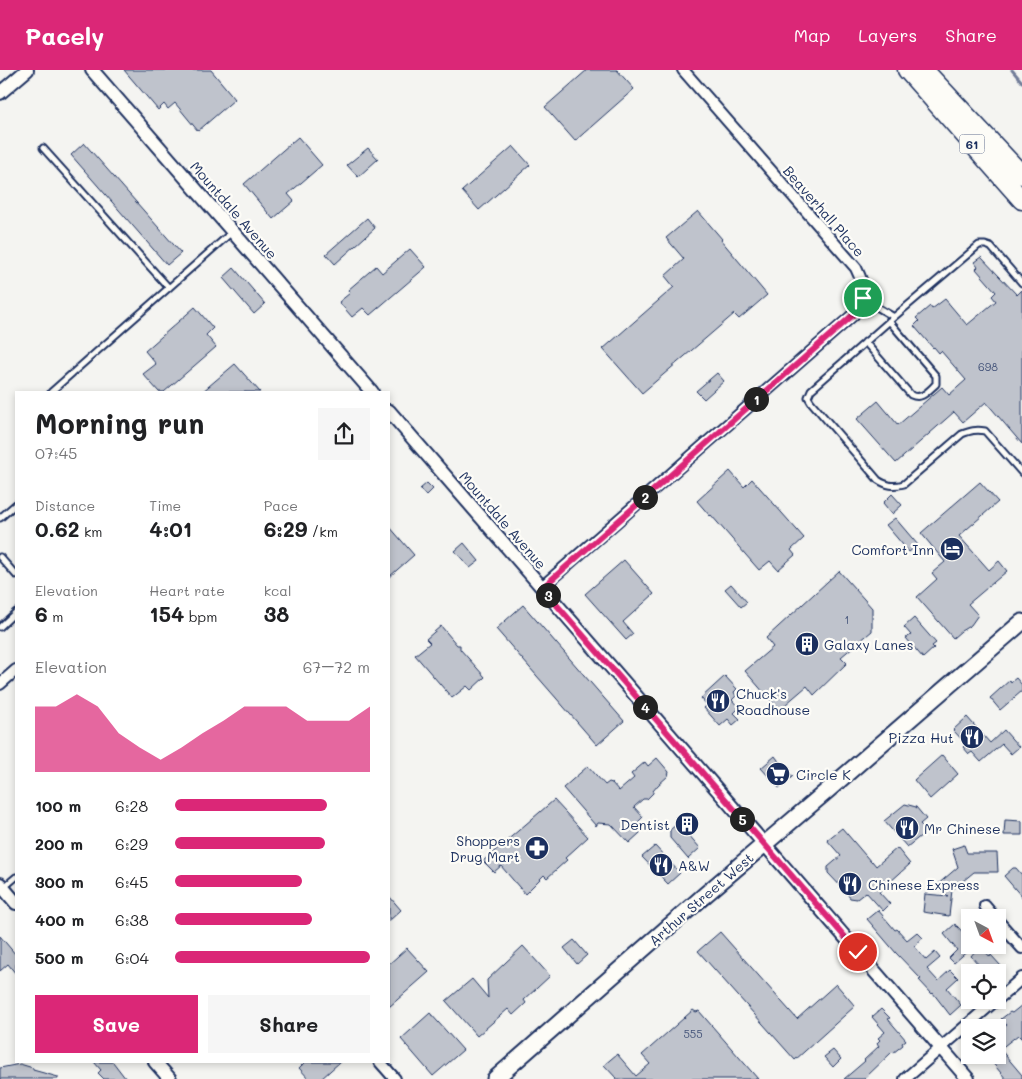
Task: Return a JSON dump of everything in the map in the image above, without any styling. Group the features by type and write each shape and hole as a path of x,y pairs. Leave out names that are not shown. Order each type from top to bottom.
{"highway":[{"name":"61","path":"907,70 1022,200"},
{"name":"61","path":"924,70 1022,175"}],"main road":[{"name":"Arthur Street West","path":"495,1079 1022,622"}],"street":[{"path":"0,93 27,70"},
{"name":"Mountdale Avenue","path":"92,70 371,391"},
{"name":"Beaverhall Place","path":"683,70 856,268 862,281 863,299"},
{"path":"542,588 853,315 863,299"},
{"name":"Mountdale Avenue","path":"390,413 968,1079"},
{"path":"0,684 15,671"},
{"path":"2,886 15,902"},
{"path":"1006,929 1022,948"},
{"path":"1006,991 1022,978"},
{"path":"905,1079 985,1009"},
{"path":"156,1063 170,1079"},
{"path":"381,1063 395,1079"}],"lane":[{"path":"43,148 169,288"},
{"path":"52,391 233,232"},
{"path":"1022,283 991,247 979,245 865,342 811,390 808,397 810,402 878,480 885,485 895,486 904,484 962,434 978,430 985,431 1022,474"},
{"path":"863,299 894,317"},
{"path":"865,342 911,395 916,397 922,396 936,384 936,376 889,321"},
{"path":"0,518 15,505"},
{"path":"0,557 15,575"},
{"path":"0,627 15,613"},
{"path":"2,886 15,878"}],"building":[{"path":"124,70 211,70 235,99 198,131 175,103 168,109 164,104 158,110"},
{"path":"587,70 617,70 634,89 575,141 545,107"},
{"path":"298,137 322,165 288,194 294,201 273,219 244,184"},
{"path":"84,143 181,253 167,265 71,155"},
{"path":"513,146 530,165 479,210 462,191"},
{"path":"368,148 378,159 358,177 347,165"},
{"path":"698,211 767,295 739,319 734,314 642,393 603,349 674,287 665,276 684,259 666,238"},
{"path":"367,218 375,228 335,264 326,254"},
{"path":"410,249 426,267 370,315 363,308 352,317 339,302 350,293 348,290 376,266 382,273"},
{"path":"981,257 1017,295 1022,290 1022,444 986,402 963,422 954,412 896,463 857,419 878,401 898,425 942,387 949,395 966,380 941,351 939,353 933,348 914,326 919,321 916,318 930,306 932,309 945,299 967,325 996,301 992,296 996,292 976,269 978,267 974,262"},
{"path":"234,268 265,304 254,314 223,278"},
{"path":"195,307 213,328 206,335 216,347 165,391 158,391 143,374 156,364 145,351"},
{"path":"235,364 259,391 203,391"},
{"path":"717,373 724,381 704,399 696,391"},
{"path":"730,471 744,487 752,479 804,538 791,550 795,555 778,570 770,561 759,570 697,501"},
{"name":"Comfort Inn","path":"980,482 998,502 959,536 989,570 999,561 1007,571 968,604 978,615 971,625 953,638 917,597 937,579 932,573 945,562 921,533"},
{"path":"427,483 433,489 426,496 420,489"},
{"path":"892,494 902,505 892,514 883,503"},
{"path":"895,518 918,545 909,552 886,525"},
{"path":"390,527 414,555 390,576"},
{"path":"464,543 479,561 470,568 455,551"},
{"path":"624,560 654,594 623,622 633,634 626,640 585,594"},
{"path":"839,571 872,608 872,631 841,657 847,663 814,695 807,686 779,710 745,671 773,647 766,638"},
{"path":"731,584 747,602 741,607 725,589"},
{"path":"523,605 624,721 597,745 496,629"},
{"path":"914,618 936,643 932,646 934,648 923,658 906,638 911,635 904,627"},
{"path":"441,626 457,645 460,645 460,649 485,677 471,690 467,686 452,698 415,655 430,643 426,639"},
{"name":"Chuck's Roadhouse","path":"725,676 737,689 734,692 736,696 732,700 739,708 734,713 740,719 733,725 728,719 720,726 704,708 707,705 701,698"},
{"path":"1016,678 1022,685 1022,691 1000,710 990,698 1010,680 1011,682"},
{"name":"Pizza Hut","path":"967,717 990,743 1004,730 1019,747 1011,754 1002,744 981,762 972,752 969,754 963,747 966,744 953,730"},
{"path":"942,755 958,774 930,799 914,780"},
{"name":"Circle K","path":"775,756 786,771 793,776 779,788 761,768"},
{"path":"657,758 669,772 668,776 647,799 643,799 634,807 643,817 638,822 641,825 640,833 629,843 611,824 598,823 596,826 563,788 588,766 605,785 609,782 612,783 619,791 634,778 631,774 645,762 648,766"},
{"name":"Shoppers Drug Mart","path":"554,800 588,837 565,858 567,860 547,878 544,875 525,894 501,866 494,872 483,861"},
{"name":"Mr Chinese","path":"905,804 916,807 926,819 920,824 927,831 907,847 884,821"},
{"path":"688,814 697,824 688,834 700,848 688,859 670,838 670,830"},
{"path":"1005,820 1022,821 1022,835 1004,835"},
{"path":"842,828 876,866 897,848 910,864 879,892 890,904 883,911 866,892 857,899 850,898 828,873 828,867 841,856 827,840"},
{"path":"964,845 967,853 997,853 998,872 974,872 952,890 949,916 923,912 925,894 948,896 937,885 958,867 952,849"},
{"name":"A&W","path":"655,846 680,873 668,884 642,857"},
{"path":"1013,868 1016,868 1022,875 1022,897 1004,876"},
{"path":"390,897 401,910 390,920"},
{"path":"878,910 895,930 897,929 907,940 917,932 923,938 914,946 926,960 935,952 940,958 927,969 938,981 950,970 958,978 947,988 961,1005 950,1015 933,993 919,980 921,979 867,919"},
{"path":"955,924 961,930 961,954 964,954 954,963 949,958 957,950 944,934"},
{"path":"720,932 797,1019 836,984 855,1006 795,1060 698,951"},
{"path":"0,936 15,954 15,973 8,964 0,971"},
{"path":"574,940 587,955 577,964 564,948"},
{"path":"523,946 550,976 524,1000 526,1003 513,1015 508,1009 477,1036 446,1001 472,979 488,998 487,980"},
{"path":"407,948 429,972 390,1006 390,963"},
{"path":"973,954 988,954 990,957 991,955 999,964 978,964 971,956"},
{"path":"1022,1005 1022,1039 1018,1035 1006,1044 1006,1019 1001,1019 1010,1012 1012,1013"},
{"path":"881,1009 906,1040 902,1043 903,1045 892,1052 864,1079 844,1079 879,1046 877,1043 880,1040 878,1038 885,1032 872,1017"},
{"path":"693,1010 699,1011 758,1079 617,1079 604,1065 617,1054 636,1076 650,1064 642,1055"},
{"path":"430,1013 463,1050 433,1076 401,1039"},
{"path":"833,1050 841,1059 833,1067 824,1057"},
{"path":"1006,1056 1022,1075 1022,1079 1006,1079 994,1064 1006,1064"},
{"path":"95,1063 114,1063 126,1079 104,1079 98,1073 101,1070"},
{"path":"304,1063 339,1063 321,1079 309,1079 299,1068"},
{"path":"20,1064 58,1077 58,1079 0,1079 0,1068"}],"waterway":[{"path":"1012,70 1022,82"}],"place":[{"name":"Comfort Inn","path":"952,549"},
{"name":"Galaxy Lanes","path":"807,644"},
{"name":"Chuck's Roadhouse","path":"718,701"},
{"name":"Pizza Hut","path":"972,737"},
{"name":"Circle K","path":"778,774"},
{"name":"Dentist","path":"687,824"},
{"name":"Mr Chinese","path":"907,828"},
{"name":"Shoppers Drug Mart","path":"537,848"},
{"name":"A&W","path":"661,865"},
{"name":"Chinese Express","path":"850,884"}],"route":[{"path":"858,952 542,588 853,315 863,298"}]}
